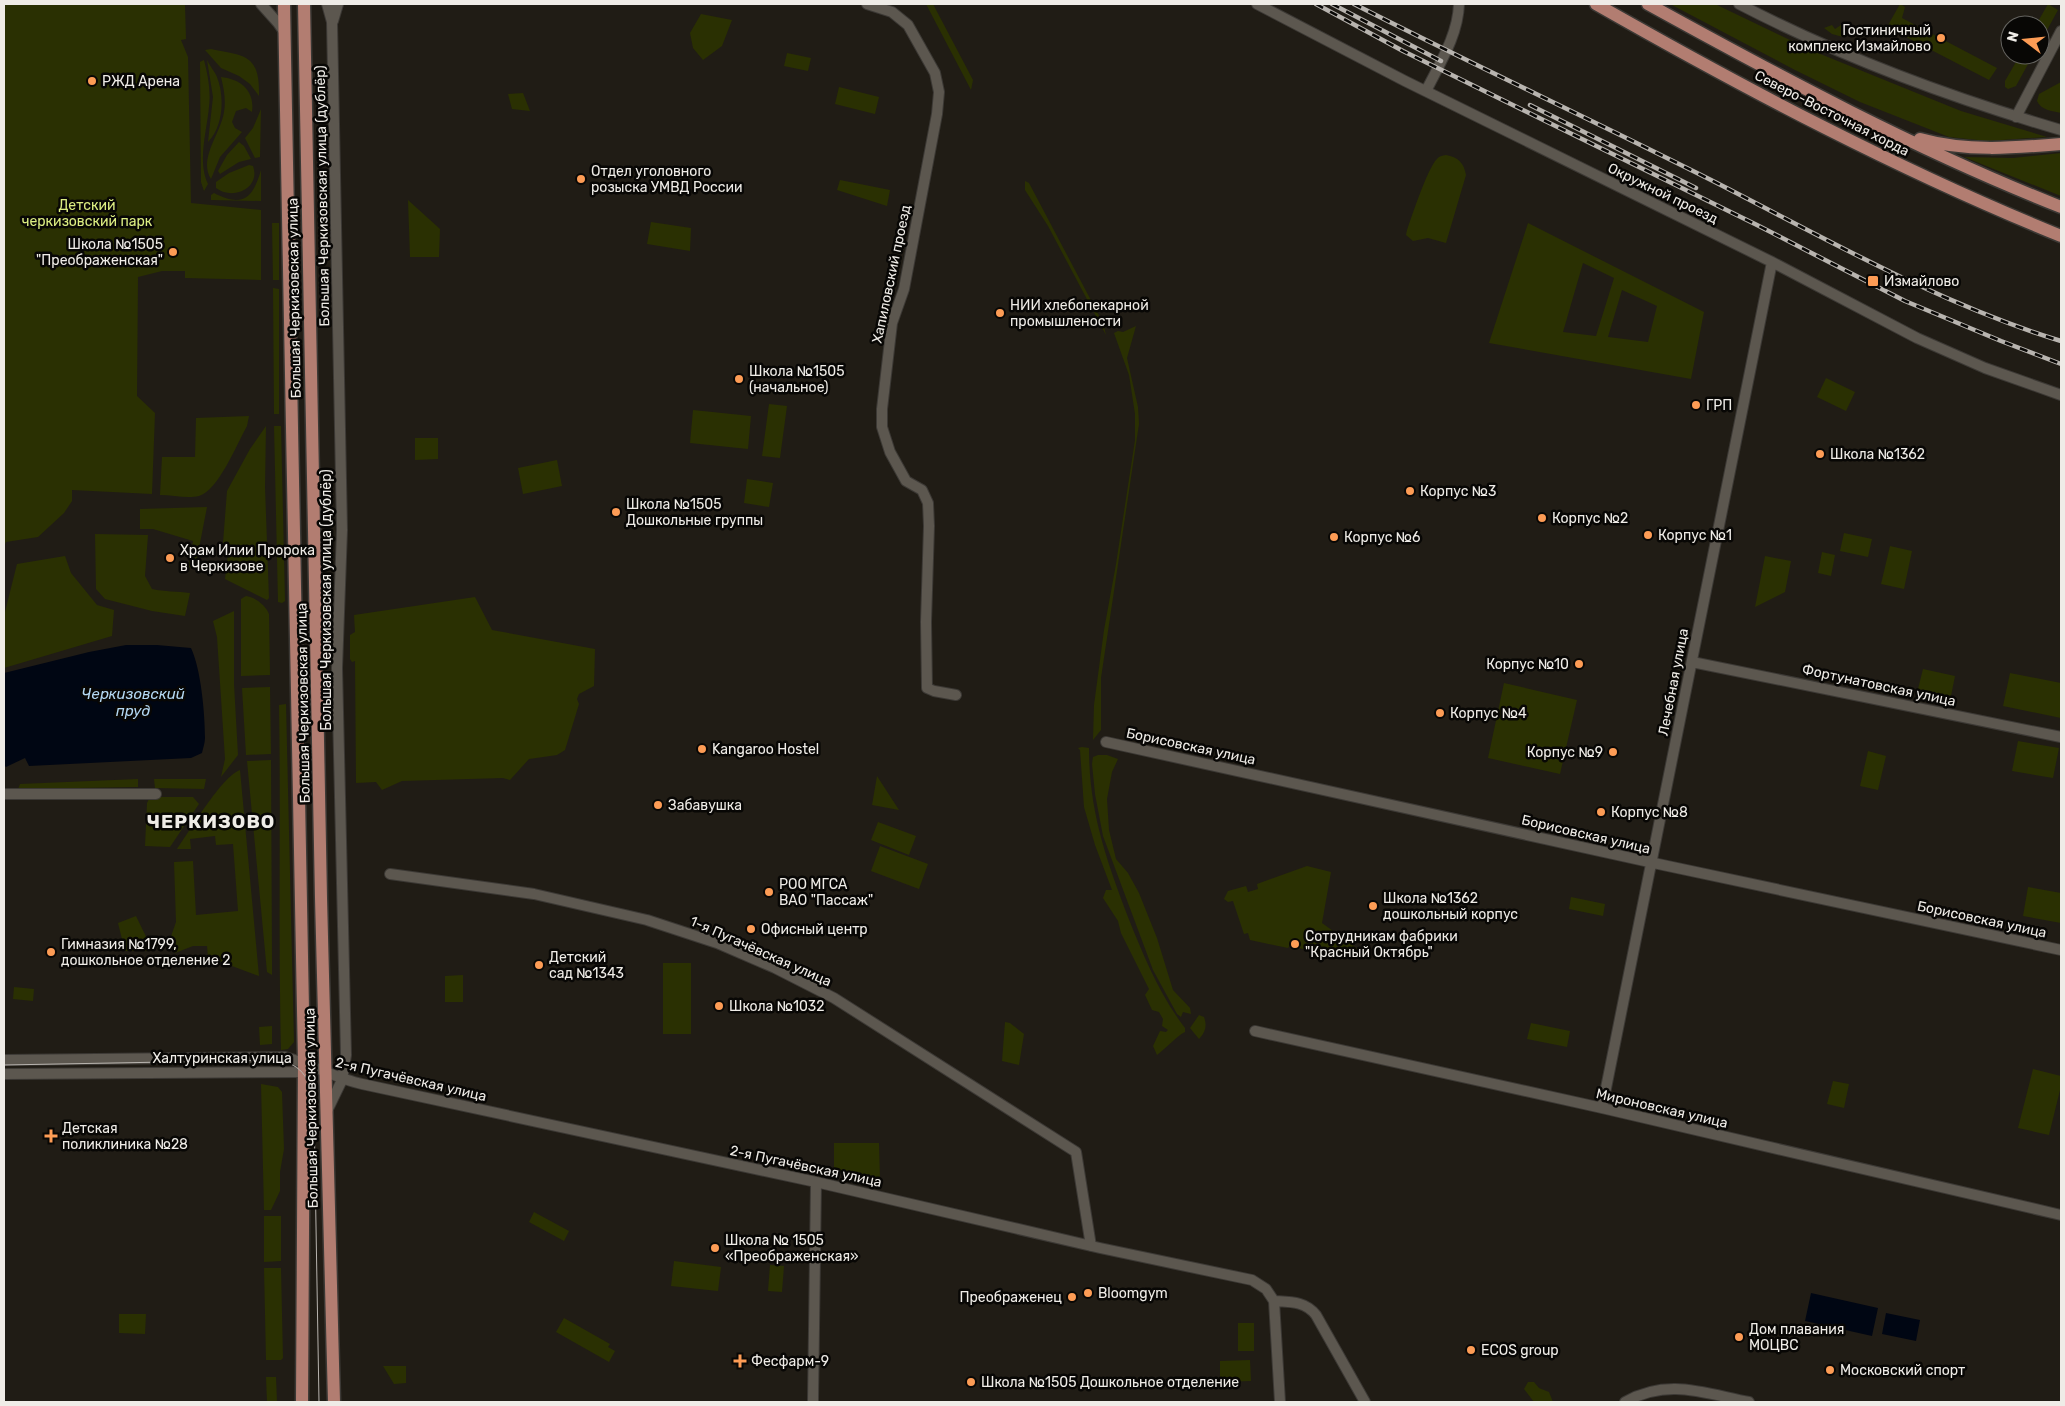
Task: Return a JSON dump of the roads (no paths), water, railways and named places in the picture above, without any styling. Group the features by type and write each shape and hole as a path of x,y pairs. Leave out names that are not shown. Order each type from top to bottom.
{"main road":[{"name":"Большая Черкизовская улица","path":"284,4 304,1067 302,1402"},
{"name":"Большая Черкизовская улица","path":"304,4 325,1073 334,1402"},
{"name":"Северо-Восточная хорда","path":"1596,4 1705,65 1855,143 2003,212 2061,236"},
{"name":"Северо-Восточная хорда","path":"1648,4 1717,42 1893,132 1993,179 2061,207"},
{"path":"1893,132 1930,142 1955,146 2012,148 2061,144"}],"street":[{"path":"261,4 278,22 285,33"},
{"path":"326,4 332,22"},
{"path":"332,22 338,4"},
{"name":"Хапиловский проезд","path":"866,4 892,12 908,25 935,73 938,85 937,114 904,289 892,322 883,398 882,427 890,452 906,481 922,490 928,503 930,526 926,622 927,688 956,695"},
{"name":"Окружной проезд","path":"1258,4 1426,91 1772,262 1917,338 1985,368 2061,396"},
{"path":"1426,91 1455,30 1459,18 1459,4"},
{"path":"1739,4 1818,42 1960,98 2061,130"},
{"name":"Большая Черкизовская улица (дублёр)","path":"326,1115 342,1080 346,1055 337,668 342,530 332,22"},
{"path":"2016,117 2061,31"},
{"name":"Лечебная улица","path":"1602,1108 1772,262"},
{"name":"Фортунатовская улица","path":"1692,662 2061,737"},
{"name":"Борисовская улица","path":"1106,742 2061,950"},
{"path":"4,794 156,794"},
{"name":"1-я Пугачёвская улица","path":"390,874 524,892 647,920 717,943 816,988 1076,1152 1091,1246"},
{"name":"Мироновская улица","path":"1255,1032 1602,1108 2061,1215"},
{"name":"Халтуринская улица","path":"4,1060 276,1056 325,1073"},
{"name":"Халтуринская улица","path":"4,1074 304,1067"},
{"name":"2-я Пугачёвская улица","path":"325,1073 342,1080 816,1182 1091,1246 1252,1280 1266,1289 1274,1301"},
{"path":"813,1402 816,1182"},
{"path":"1280,1402 1274,1301 1296,1302 1310,1307 1365,1402"},
{"path":"1625,1402 1652,1390 1676,1388 1749,1402"}],"water":[{"name":"Черкизовский пруд","path":"126,645 191,648 200,679 203,705 205,738 202,753 191,758 29,766 25,758 6,767 4,765 4,673"},
{"path":"1811,1293 1878,1308 1872,1336 1805,1321"},
{"path":"1886,1313 1920,1320 1916,1341 1882,1334"}],"tram line":[{"path":"4,1065 276,1060 293,1065 300,1070 309,1083 314,1108 319,1402"}],"railway":[{"path":"1316,4 1403,51 1755,224 1905,301 2061,364"},
{"path":"1332,4 1441,61"},
{"path":"1354,4 1927,289 2016,326 2061,341"},
{"path":"1530,105 1696,188"}],"place":[{"name":"Гостиничный комплекс Измайлово","path":"1941,38"},
{"name":"РЖД Арена","path":"92,81"},
{"name":"Отдел уголовного розыска УМВД России","path":"581,179"},
{"name":"Школа №1505 \"Преображенская\"","path":"173,252"},
{"name":"Измайлово","path":"1873,281"},
{"name":"НИИ хлебопекарной промышлености","path":"1000,313"},
{"name":"Школа №1505 (начальное)","path":"739,379"},
{"name":"ГРП","path":"1696,405"},
{"name":"Школа №1362","path":"1820,454"},
{"name":"Корпус №3","path":"1410,491"},
{"name":"Школа №1505 Дошкольные группы","path":"616,512"},
{"name":"Корпус №2","path":"1542,518"},
{"name":"Корпус №1","path":"1648,535"},
{"name":"Корпус №6","path":"1334,537"},
{"name":"Храм Илии Пророка в Черкизове","path":"170,558"},
{"name":"Корпус №10","path":"1579,664"},
{"name":"Корпус №4","path":"1440,713"},
{"name":"Kangaroo Hostel","path":"702,749"},
{"name":"Корпус №9","path":"1613,752"},
{"name":"Забавушка","path":"658,805"},
{"name":"Корпус №8","path":"1601,812"},
{"name":"РОО МГСА ВАО \"Пассаж\"","path":"769,892"},
{"name":"Школа №1362 дошкольный корпус","path":"1373,906"},
{"name":"Офисный центр","path":"751,929"},
{"name":"Сотрудникам фабрики \"Красный Октябрь\"","path":"1295,944"},
{"name":"Гимназия №1799, дошкольное отделение 2","path":"51,952"},
{"name":"Детский сад №1343","path":"539,965"},
{"name":"Школа №1032","path":"719,1006"},
{"name":"Детская поликлиника №28","path":"51,1136"},
{"name":"Школа № 1505 «Преображенская»","path":"715,1248"},
{"name":"Bloomgym","path":"1088,1293"},
{"name":"Преображенец","path":"1072,1297"},
{"name":"Дом плавания МОЦВС","path":"1739,1337"},
{"name":"ECOS group","path":"1471,1350"},
{"name":"Фесфарм-9","path":"740,1361"},
{"name":"Московский спорт","path":"1830,1370"},
{"name":"Школа №1505 Дошкольное отделение","path":"971,1382"}],"district":[{"name":"ЧЕРКИЗОВО","path":"211,821"}],"park label":[{"name":"Детский черкизовский парк","path":"87,214"}]}
